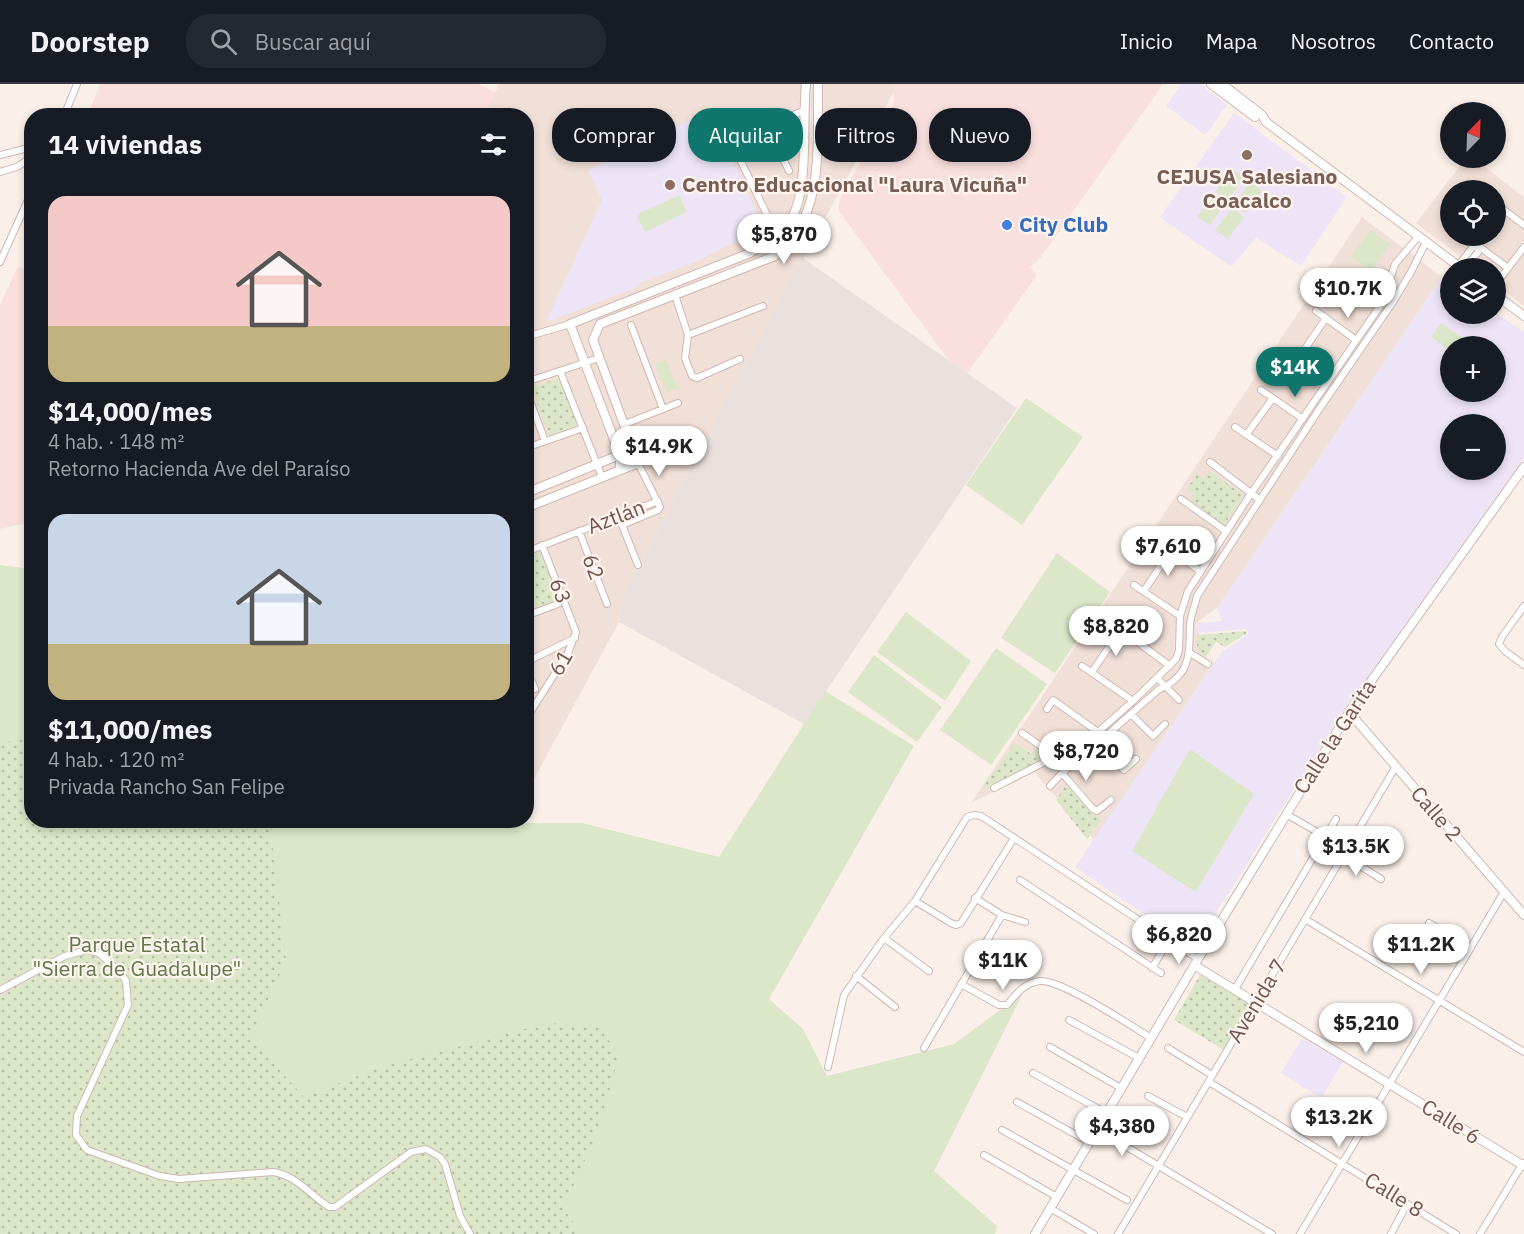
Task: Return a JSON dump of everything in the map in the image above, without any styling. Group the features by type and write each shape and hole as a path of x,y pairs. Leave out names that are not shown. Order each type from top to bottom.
{"street":[{"path":"67,108 77,84"},
{"path":"803,111 806,84"},
{"path":"638,463 593,340 596,330 600,324 775,256 786,248 803,220 815,180 818,84"},
{"path":"1211,84 1258,119 1266,122 1448,258"},
{"path":"1222,84 1262,115 1266,122"},
{"path":"0,155 24,149"},
{"path":"0,172 24,162"},
{"path":"741,162 772,225 780,233"},
{"path":"785,162 789,171"},
{"path":"534,335 570,324 750,253 771,241 793,216 800,194 801,162"},
{"path":"0,262 24,209"},
{"path":"1506,212 1524,225"},
{"path":"994,788 1076,746 1098,732 1176,659 1179,650 1180,616 1188,591 1250,495 1303,419 1317,406 1328,381 1382,303 1395,264 1422,239"},
{"path":"1050,786 1082,755 1181,673 1190,653 1190,621 1197,596 1260,500 1317,406 1389,308 1411,272 1422,239"},
{"path":"1466,258 1472,248 1476,246"},
{"path":"1479,246 1508,268"},
{"path":"1506,271 1524,247"},
{"path":"1338,274 1389,308"},
{"path":"675,295 688,335 685,358 694,378 740,359"},
{"path":"1506,302 1524,316"},
{"path":"688,335 763,306"},
{"path":"609,307 614,319"},
{"path":"1316,311 1356,340"},
{"path":"1298,359 1326,318"},
{"path":"570,324 620,454 620,470"},
{"path":"631,325 663,409"},
{"path":"1290,353 1328,381"},
{"path":"534,379 599,358"},
{"path":"560,371 602,477"},
{"path":"1262,390 1303,419"},
{"path":"1246,435 1273,398"},
{"path":"625,424 678,403"},
{"path":"534,410 546,441"},
{"path":"1235,427 1278,456"},
{"path":"534,445 583,428"},
{"path":"534,490 634,449"},
{"path":"534,505 638,463 682,449"},
{"path":"1210,462 1250,495 1260,500"},
{"name":"Aztlán","path":"534,548 658,501 638,463"},
{"name":"Calle la Garita","path":"1035,1234 1196,962 1349,712 1524,467"},
{"path":"1181,499 1226,531"},
{"path":"638,565 622,525 658,510 660,507 658,501"},
{"name":"62","path":"579,531 607,604"},
{"path":"1156,540 1200,571"},
{"name":"63","path":"542,545 576,632 575,638"},
{"path":"1144,591 1171,550"},
{"path":"1134,585 1180,616"},
{"path":"534,613 558,604"},
{"path":"1524,606 1502,637 1500,644 1505,651 1524,665"},
{"path":"1109,621 1170,666"},
{"path":"1092,672 1121,629"},
{"path":"534,658 575,638"},
{"name":"61","path":"534,706 575,638"},
{"path":"1190,653 1208,664"},
{"path":"1082,666 1133,701"},
{"path":"1157,678 1179,700"},
{"path":"1047,709 1053,700 1098,732"},
{"name":"Calle 2","path":"1349,712 1524,915"},
{"path":"1131,714 1153,736 1166,724"},
{"path":"1022,733 1055,756"},
{"path":"1097,744 1124,770 1136,759"},
{"path":"1076,746 1082,755"},
{"name":"Avenida 7","path":"1118,1234 1395,768"},
{"path":"1062,773 1097,811 1111,800"},
{"path":"1286,814 1326,837"},
{"path":"828,1067 844,995 856,976 915,901 967,817 974,815 981,816 1169,940 1196,962"},
{"path":"1235,989 1336,819"},
{"path":"915,901 956,925 961,923 1014,838"},
{"path":"1343,855 1382,879"},
{"path":"1020,880 1161,973"},
{"path":"1300,1234 1504,892"},
{"path":"975,898 1002,915 1025,922"},
{"path":"924,1048 1002,915"},
{"path":"1305,919 1524,1052"},
{"path":"1429,923 1471,948"},
{"path":"884,939 929,971"},
{"path":"1152,968 1169,940"},
{"path":"0,990 66,956 87,950 99,953 111,962 126,981 128,1005 91,1081 77,1116 76,1135 87,1150 169,1179 273,1172 283,1174 329,1207 335,1207 411,1152 426,1149 440,1157 445,1164 460,1216 470,1234"},
{"name":"Calle 6","path":"1196,962 1235,989 1523,1164"},
{"path":"856,976 895,1007"},
{"path":"961,984 999,1005 1007,1005 1022,987 1041,981 1064,988 1151,1038"},
{"path":"1069,1020 1139,1058"},
{"path":"1050,1047 1121,1088"},
{"name":"Calle 8","path":"1168,1048 1342,1164 1456,1234"},
{"path":"1033,1073 1106,1113"},
{"path":"1148,1095 1187,1117"},
{"path":"1017,1102 1089,1143"},
{"path":"1097,1129 1272,1234"},
{"path":"1002,1130 1126,1200"},
{"path":"984,1155 1057,1197"},
{"path":"1480,1234 1523,1164"},
{"path":"1391,1234 1407,1204"},
{"path":"1050,1208 1094,1234"}],"shaded area":[{"path":"100,84 478,84 495,92 488,108 91,108"},
{"path":"499,84 898,84 885,108 815,108 815,162 856,162 674,497 625,591 619,622 534,779 534,108 488,108"},
{"path":"896,84 1163,84 1038,261 1030,267 1037,275 967,374 950,362 838,210 840,199 861,162 917,162 917,108 891,108 894,102 893,89"},
{"path":"1181,84 1200,84 1227,105 1205,135 1166,106"},
{"name":"CEJUSA Salesiano Coacalco","path":"1234,113 1347,197 1301,266 1256,238 1231,267 1160,217"},
{"name":"Centro Educacional \"Laura Vicuña\"","path":"688,121 688,162 734,162 763,227 695,262 546,322 602,200 588,170 604,162 676,162 676,127"},
{"path":"1458,168 1486,168 1502,180 1449,180"},
{"path":"1506,183 1524,197 1524,306 1506,292 1506,258 1462,258 1446,246 1506,246"},
{"path":"1440,192 1440,241 1416,223"},
{"path":"1362,217 1440,276 1440,280 1217,608 1196,623 1206,659 1214,663 1094,840 1034,772 971,803"},
{"path":"803,258 1017,408 804,724 619,622 625,591"},
{"path":"18,267 24,269 24,524 0,529 0,304"},
{"path":"1440,280 1440,324 1506,324 1506,320 1524,332 1524,458 1345,708 1194,948 1075,867 1221,653 1249,633 1246,629 1197,633 1196,623 1222,621 1217,608"},
{"path":"1302,1038 1343,1062 1321,1098 1281,1073"}],"green space":[{"path":"1232,169 1244,178 1228,200 1215,192"},
{"path":"1250,182 1262,191 1246,213 1233,205"},
{"path":"1214,194 1226,202 1210,225 1197,216"},
{"path":"679,195 687,212 645,232 636,215"},
{"path":"1232,208 1244,217 1228,239 1215,230"},
{"path":"1370,230 1390,244 1371,271 1351,257"},
{"path":"1440,324 1460,336 1440,336 1440,344 1431,337"},
{"path":"666,360 678,388 667,393 655,364"},
{"path":"559,378 577,425 549,435 534,395 534,386"},
{"path":"1026,398 1083,437 1022,525 966,485"},
{"path":"1210,471 1243,495 1224,525 1190,502 1193,494 1187,489 1197,474 1204,479"},
{"path":"540,551 559,599 534,610 534,554"},
{"path":"1057,553 1110,592 1055,673 1001,638"},
{"path":"0,565 24,568 24,828 534,828 534,823 582,823 719,857 825,691 914,746 769,999 803,1029 827,1076 954,1044 1023,993 934,1171 997,1226 995,1234 0,1234"},
{"path":"906,612 971,661 945,701 877,652"},
{"path":"1246,631 1247,633 1225,647 1216,642 1206,657 1197,650 1197,635"},
{"path":"996,648 1047,684 991,765 940,730"},
{"path":"874,655 942,707 917,742 848,692"},
{"name":"Parque Estatal \"Sierra de Guadalupe\"","path":"24,738 24,828 271,828 286,961 250,1038 304,1097 384,1066 548,1023 601,1028 619,1056 598,1132 563,1208 582,1234 0,1234 0,744"},
{"path":"1015,743 1031,754 1037,749 1047,756 985,789 983,787"},
{"path":"1190,749 1254,794 1196,892 1132,851"},
{"path":"1066,785 1101,820 1087,839 1056,800"},
{"path":"1200,975 1251,1005 1224,1050 1174,1020"}],"place":[{"name":"CEJUSA Salesiano Coacalco","path":"1247,155"},
{"name":"Centro Educacional \"Laura Vicuña\"","path":"670,185"},
{"name":"City Club","path":"1007,225"}]}
